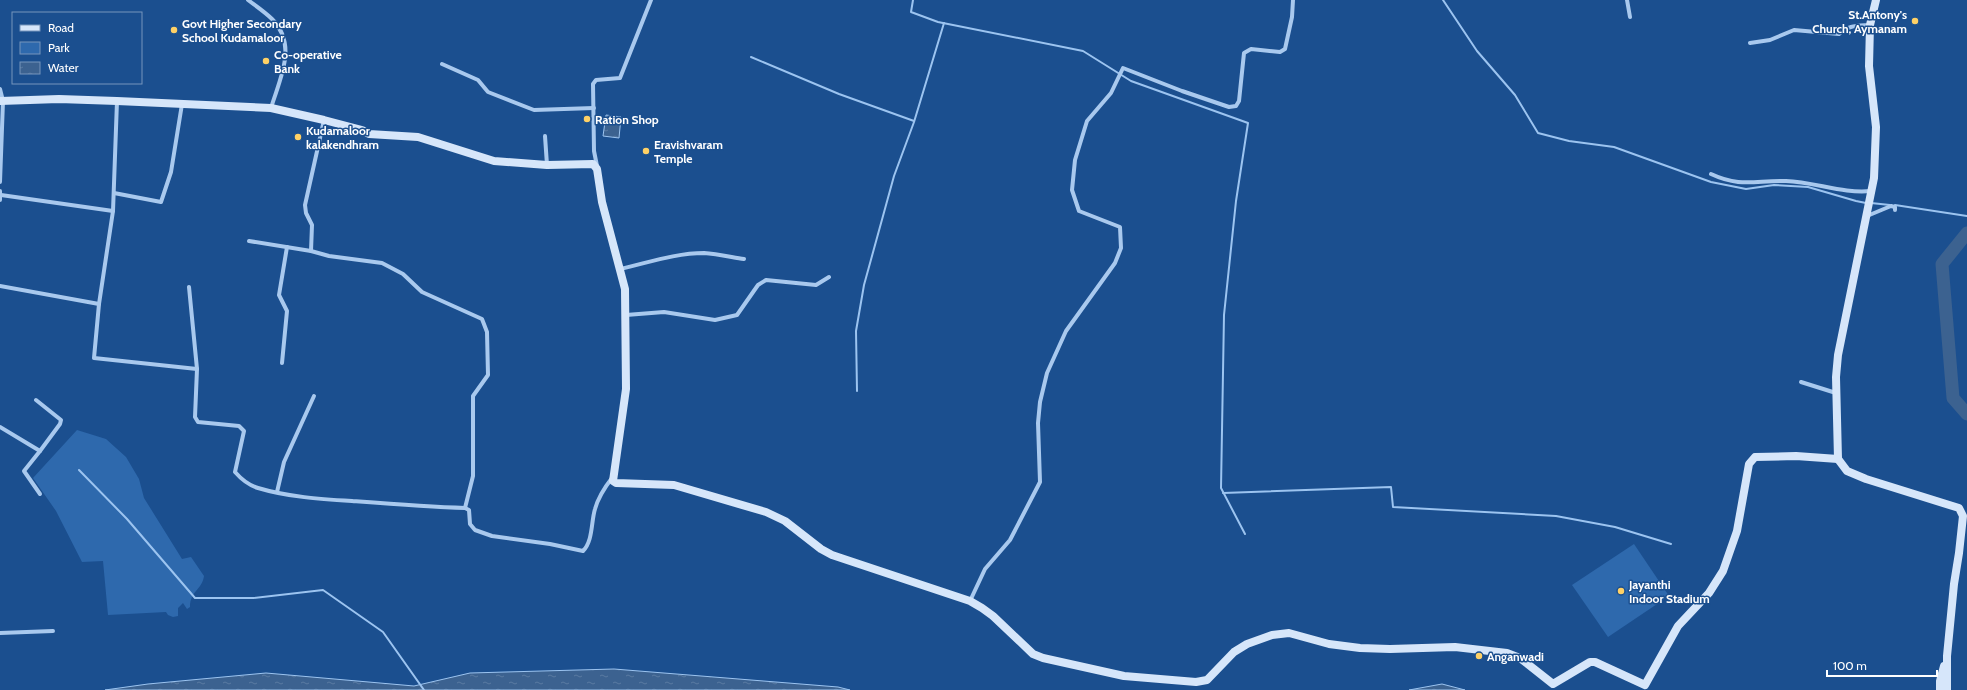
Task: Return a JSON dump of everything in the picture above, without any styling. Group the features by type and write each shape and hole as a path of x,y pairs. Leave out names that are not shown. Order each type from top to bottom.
{"main road":[{"path":"1876,0 1870,25 1869,66 1875,108 1876,153 1872,194 1838,355 1838,459 1847,471 1866,479 1958,508 1963,516 1954,584 1947,656 1947,690"},
{"path":"1,101 59,99 271,108 362,130 369,134 418,137 494,161 547,165 581,163 593,164 597,169 602,202 625,289 626,389 612,478 613,481 616,483 674,485 766,512 785,521 821,549 832,555 970,601 993,616 1033,654 1043,658 1124,676 1196,682 1207,680 1234,652 1247,644 1272,635 1289,633 1329,644 1360,648 1390,649 1455,647 1507,653 1520,658 1553,684 1590,662 1595,662 1644,687 1678,626 1708,593 1722,571 1737,531 1751,460 1755,457 1796,456 1838,459"},
{"path":"1940,690 1940,681 1947,656"}],"street":[{"path":"248,0 272,18 279,26 286,40 286,60 271,108"},
{"path":"597,169 594,151 593,84 596,80 620,78 651,0"},
{"path":"970,601 985,569 1010,540 1040,482 1038,423 1040,402 1047,373 1066,331 1115,263 1121,248 1120,226 1079,211 1072,190 1075,160 1087,121 1111,93 1118,75 1123,68 1182,91 1229,107 1236,106 1239,101 1244,52 1251,49 1280,52 1285,49 1292,17 1293,0"},
{"path":"1627,0 1630,17"},
{"path":"1750,43 1770,40 1794,30 1839,34 1845,28 1870,25"},
{"path":"442,64 478,80 488,92 534,110 594,108"},
{"path":"0,89 0,182"},
{"path":"117,101 113,211 99,304 94,358 197,369"},
{"path":"114,193 161,202 171,172 182,104"},
{"path":"311,252 312,225 306,213 305,205 324,120"},
{"path":"545,136 547,165"},
{"path":"1711,174 1726,181 1738,183 1787,181 1872,194"},
{"path":"0,200 0,193 113,211"},
{"path":"1868,212 1891,206 1895,207 1895,210"},
{"path":"249,241 329,256 382,263 403,274 422,292 482,319 488,332 488,375 473,396 473,476 465,508"},
{"path":"282,363 287,311 279,295 287,248"},
{"path":"620,269 693,254 711,254 744,259"},
{"path":"626,315 664,312 715,320 737,315 758,285 766,280 816,285 829,277"},
{"path":"0,286 99,304"},
{"path":"189,287 197,369 195,417 198,422 239,426 244,431 236,472 242,480 257,488 316,498 398,505 465,508 469,510 470,524 475,530 492,536 550,544 583,551 588,546 595,507 612,478"},
{"path":"1801,382 1837,393"},
{"path":"277,492 284,462 314,396"},
{"path":"36,400 61,420 60,424 24,471 40,494"},
{"path":"0,427 40,451"},
{"path":"0,633 53,631"}],"green space":[{"path":"77,430 106,439 126,457 139,479 144,498 182,559 191,557 204,576 203,581 192,597 190,607 187,609 183,603 178,608 178,616 173,617 168,615 166,612 108,615 103,561 82,562 56,511 33,478"},
{"name":"Jayanthi Indoor Stadium","path":"1634,544 1669,596 1608,637 1572,585"}],"water":[{"path":"606,115 621,117 619,138 603,136"},
{"path":"614,669 838,687 850,690 105,690 148,684 266,673 414,686 470,673"},
{"path":"1442,684 1465,690 1409,690"}],"waterway":[{"path":"913,0 911,12 938,22 1083,51 1131,81 1248,123 1236,201 1224,315 1221,488 1245,534"},
{"path":"1443,0 1477,51 1515,95 1538,133 1569,141 1614,147 1711,182 1746,189 1774,185 1808,187 1866,203"},
{"path":"857,391 856,331 864,285 894,176 914,122 944,23"},
{"path":"751,57 839,94 914,121"},
{"path":"1871,203 1890,205"},
{"path":"1895,205 1967,216"},
{"path":"1967,233 1942,264 1953,398 1967,414"},
{"path":"79,470 127,519 195,598 253,598 323,590 383,632 424,690"},
{"path":"1223,493 1391,487 1393,507 1556,516 1615,527 1671,544"}],"place":[{"name":"St.Antony's Church, Aymanam","path":"1915,21"},
{"name":"Govt Higher Secondary School Kudamaloor","path":"174,30"},
{"name":"Co-operative Bank","path":"266,61"},
{"name":"Ration Shop","path":"587,119"},
{"name":"Kudamaloor kalakendhram","path":"298,137"},
{"name":"Eravishvaram Temple","path":"646,151"},
{"name":"Jayanthi Indoor Stadium","path":"1621,591"},
{"name":"Anganwadi","path":"1479,656"}]}
